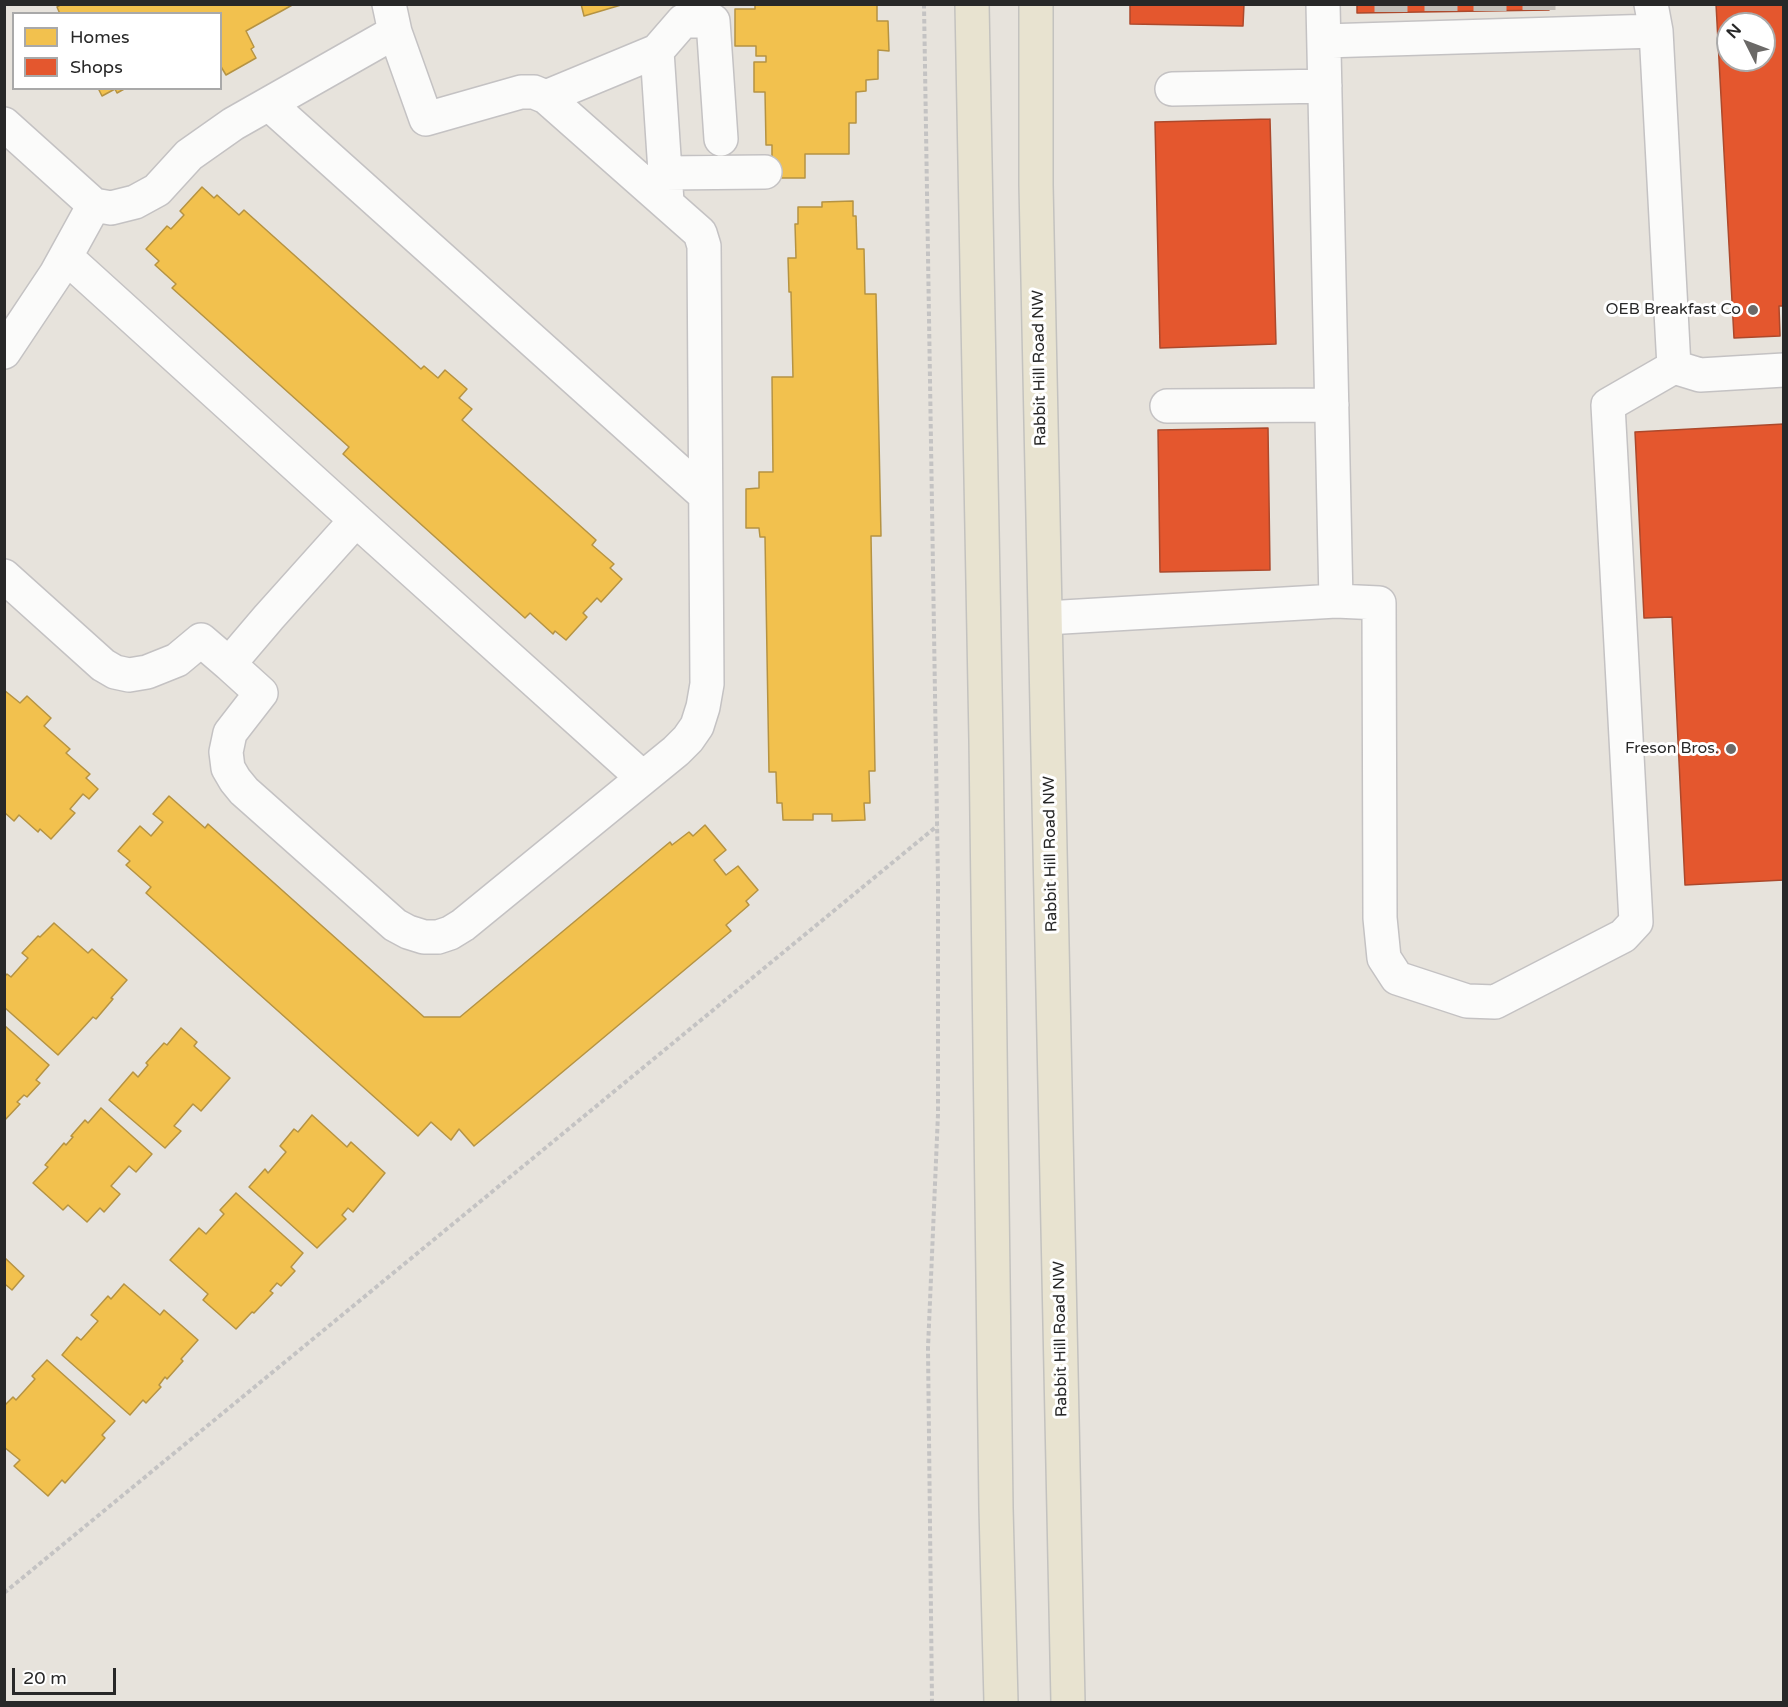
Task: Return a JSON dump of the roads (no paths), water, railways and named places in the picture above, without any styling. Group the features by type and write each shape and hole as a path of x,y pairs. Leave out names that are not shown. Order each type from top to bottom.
{"main road":[{"path":"972,4 1001,1702"},
{"name":"Rabbit Hill Road NW","path":"1036,4 1037,196 1068,1702"}],"lane":[{"path":"1323,4 1336,601"},
{"path":"4,124 94,205 111,208 135,202 157,190 189,155 233,124 269,104 392,18 426,119 521,92 534,92 546,97 666,187 700,233 704,246 707,684 697,726 676,751 463,925 438,937 424,937 394,925 244,791 235,780 228,768 226,752 230,733 261,693 229,664 201,640 177,660 147,672 129,675 115,672 103,665 4,576"},
{"path":"1324,41 1391,26 1654,18 1674,367"},
{"path":"546,97 657,51 683,21 713,21 721,139"},
{"path":"657,51 666,187"},
{"path":"1172,89 1325,86"},
{"path":"269,104 705,495"},
{"path":"666,187 765,172"},
{"path":"4,351 66,257 94,205"},
{"path":"66,257 643,778"},
{"path":"1046,618 1336,601 1379,603 1380,918 1384,958 1396,978 1467,1001 1495,1002 1623,936 1636,922 1608,405 1674,367 1700,375 1784,370"},
{"path":"1167,406 1332,405"},
{"path":"229,664 356,520"}],"tunnel":[{"path":"1391,4 1391,12"},
{"path":"1441,4 1441,11"},
{"path":"1490,4 1490,11"},
{"path":"1539,4 1539,10"}],"place":[{"name":"OEB Breakfast Co","path":"1753,310"},
{"name":"Freson Bros.","path":"1731,749"}]}
